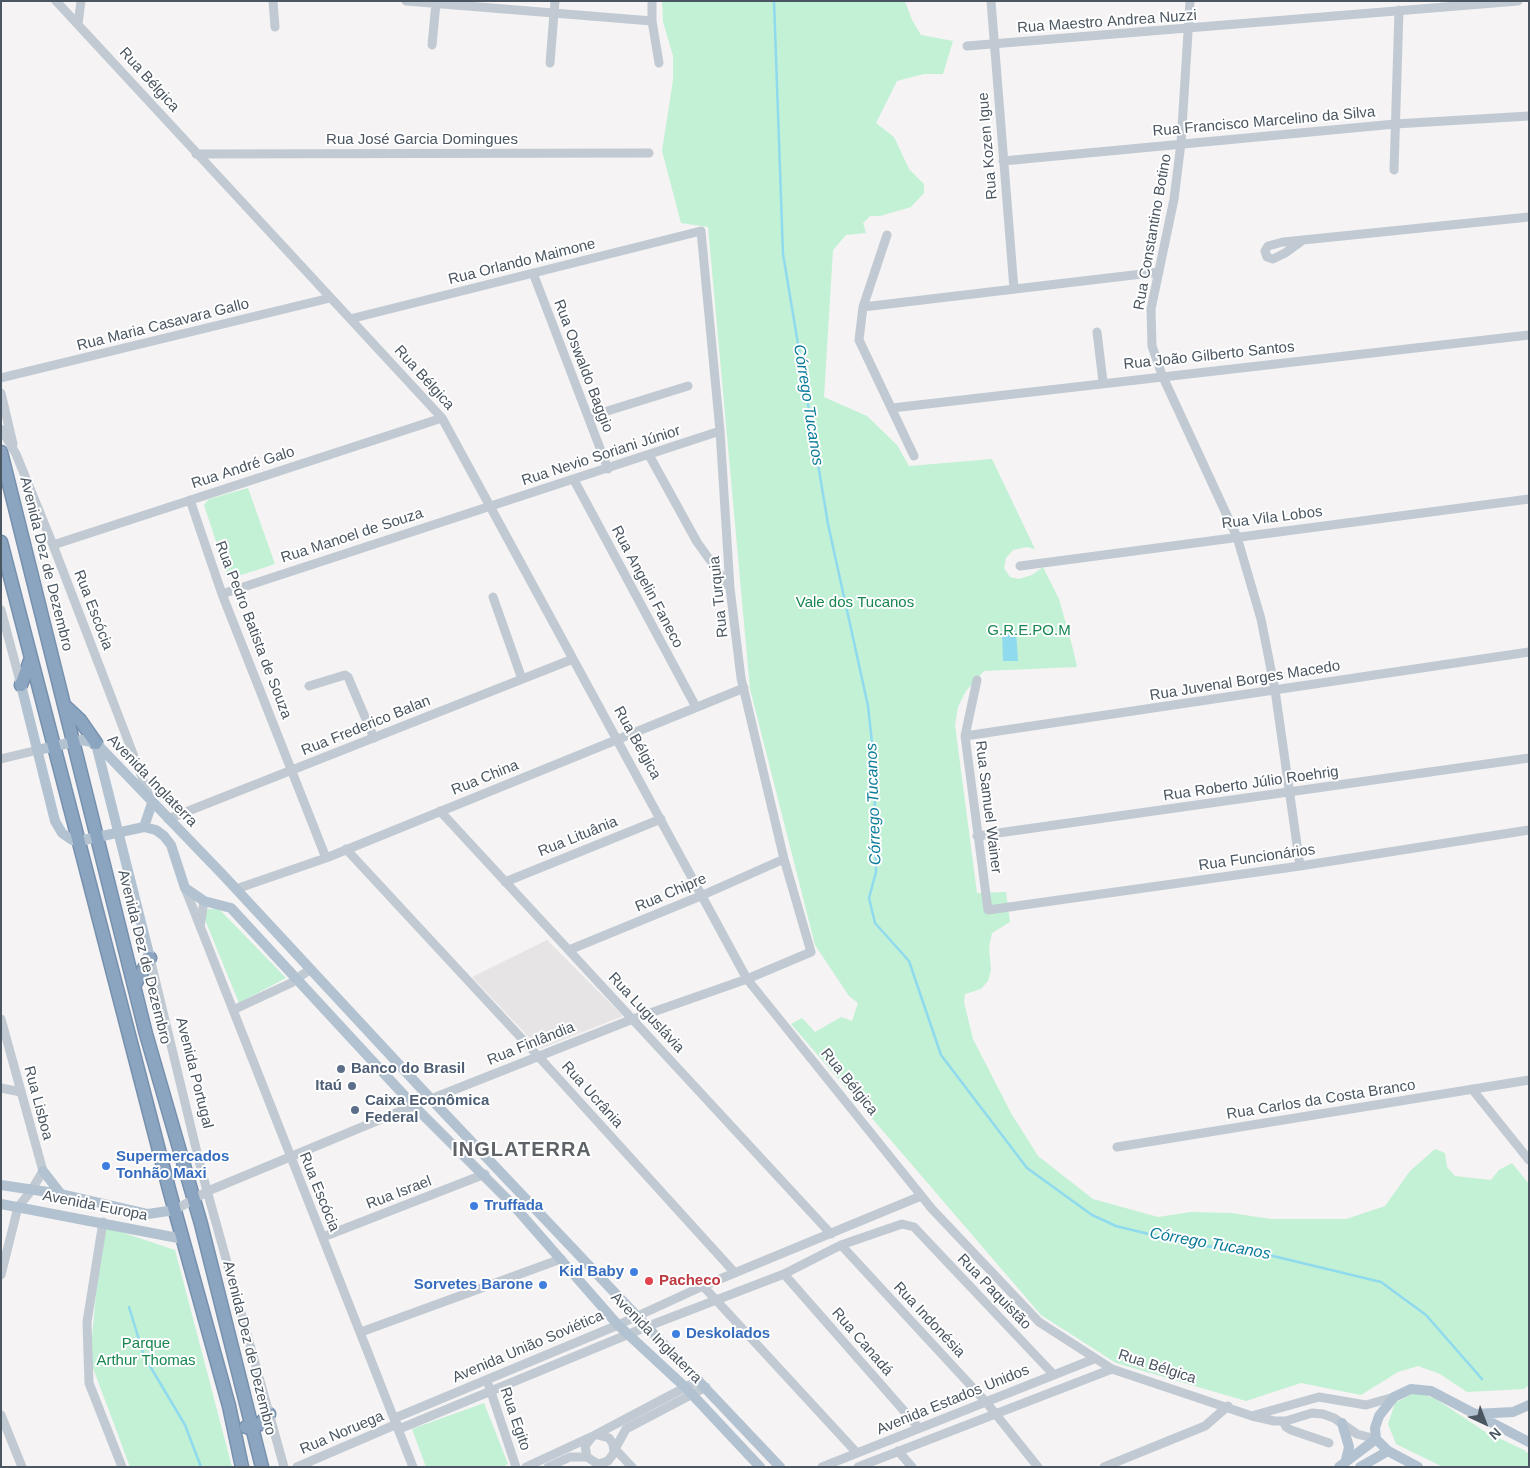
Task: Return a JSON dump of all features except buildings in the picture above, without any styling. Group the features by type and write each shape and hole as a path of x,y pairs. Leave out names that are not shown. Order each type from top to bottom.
{"highway":[{"name":"Avenida Dez de Dezembro","path":"1,452 134,986 194,1201 262,1467"},
{"path":"1,542 175,1210 229,1406 242,1467"},
{"path":"21,685 31,658"},
{"path":"65,706 80,720 96,743"},
{"path":"134,986 150,958"},
{"path":"229,1406 243,1424 252,1428 269,1414"}],"main road":[{"path":"21,685 55,821 62,833 72,840 79,841 144,827 152,803"},
{"name":"Avenida Inglaterra","path":"38,750 82,740 96,743 236,888 309,970 646,1328 706,1387 780,1467"},
{"name":"Avenida Portugal","path":"96,743 150,958"},
{"name":"Avenida Inglaterra","path":"144,827 156,830 171,845 185,888"},
{"path":"185,888 204,901 228,905 229,897 236,888"},
{"name":"Avenida Inglaterra","path":"228,905 414,1106 514,1206 618,1325 690,1392 760,1467"},
{"path":"43,1171 61,1194"},
{"name":"Avenida Europa","path":"1,1185 61,1194 148,1214 175,1210"},
{"path":"514,1206 523,1197"},
{"name":"Avenida Europa","path":"1,1204 103,1222 183,1239"},
{"path":"524,1217 534,1208"},
{"path":"1342,1463 1376,1439 1378,1416 1394,1397 1411,1389 1431,1391 1471,1414 1529,1442"},
{"path":"1471,1414 1513,1412 1529,1405"},
{"path":"1342,1423 1349,1447 1342,1463"},
{"name":"Rua Bélgica","path":"1376,1439 1388,1451 1418,1467"},
{"path":"1360,1467 1388,1451"}],"street":[{"name":"Rua Bélgica","path":"56,1 442,418 747,979 921,1196 1039,1322 1112,1369 1228,1406 1252,1416 1283,1421 1312,1413 1323,1414 1342,1423 1357,1434 1376,1439"},
{"path":"78,24 81,1"},
{"path":"272,1 275,27"},
{"path":"406,1 452,3 553,14 652,21"},
{"path":"550,63 555,1"},
{"path":"652,1 652,21 659,63"},
{"name":"Rua Kozen Igue","path":"991,1 1014,289"},
{"name":"Rua Constantino Botino","path":"1190,1 1181,143 1174,199 1151,309 1152,346 1162,375 1237,537 1261,619 1275,690 1300,866"},
{"name":"Rua Maestro Andrea Nuzzi","path":"967,46 1189,30 1398,10 1518,1"},
{"path":"432,45 436,3"},
{"path":"1394,170 1398,10"},
{"name":"Rua Francisco Marcelino da Silva","path":"1003,161 1395,124 1529,116"},
{"name":"Rua José Garcia Domingues","path":"196,154 649,153"},
{"path":"1303,240 1273,259 1267,257 1265,251 1268,246 1282,242 1529,217"},
{"name":"Rua Orlando Maimone","path":"350,319 701,231"},
{"name":"Rua Turquia","path":"701,231 720,432 730,588 744,688 784,858 811,952"},
{"path":"887,235 863,307 859,340 914,456"},
{"path":"1282,242 1286,249 1285,253"},
{"path":"863,307 1159,272"},
{"name":"Rua Oswaldo Baggio","path":"533,274 608,469"},
{"name":"Rua Maria Casavara Gallo","path":"1,378 330,298"},
{"path":"1098,332 1103,382"},
{"name":"Rua João Gilberto Santos","path":"892,408 1162,375 1529,335"},
{"path":"588,417 688,386"},
{"path":"1,393 16,454"},
{"name":"Rua André Galo","path":"53,544 442,418"},
{"name":"Rua Escócia","path":"1,429 16,454 53,544 152,803"},
{"name":"Rua Nevio Soriani Júnior","path":"490,506 720,432"},
{"path":"649,455 697,542 730,588"},
{"name":"Rua Angelin Faneco","path":"574,480 696,707"},
{"name":"Rua Vila Lobos","path":"1020,566 1529,499"},
{"name":"Rua Pedro Batista de Souza","path":"190,500 222,594 326,858"},
{"name":"Rua Manoel de Souza","path":"222,594 490,506"},
{"path":"493,597 522,679"},
{"path":"1,610 21,685"},
{"name":"Rua Juvenal Borges Macedo","path":"964,736 1529,652"},
{"name":"Rua Frederico Balan","path":"168,819 574,659"},
{"path":"309,686 345,675 348,677 374,738"},
{"name":"Rua Samuel Wainer","path":"977,680 964,736 988,910"},
{"name":"Rua China","path":"236,888 326,858 744,688"},
{"path":"1,759 38,750"},
{"name":"Rua Roberto Júlio Roehrig","path":"977,836 1529,758"},
{"name":"Rua Luguslávia","path":"440,811 830,1234"},
{"name":"Rua Lituânia","path":"505,882 661,819"},
{"name":"Rua Funcionários","path":"988,910 1300,866 1529,830"},
{"name":"Rua Ucrânia","path":"346,849 538,1056 735,1273"},
{"name":"Rua Chipre","path":"569,950 703,895 784,858"},
{"name":"Rua Escócia","path":"185,888 413,1467"},
{"path":"200,927 204,901"},
{"name":"Rua Finlândia","path":"194,1201 208,1191 431,1099 633,1019 747,979 811,952"},
{"name":"Avenida Portugal","path":"150,958 208,1191 284,1467"},
{"path":"233,1010 297,980 309,970"},
{"name":"Rua Lisboa","path":"1,1019 43,1171"},
{"name":"Rua Carlos da Costa Branco","path":"1117,1147 1529,1080"},
{"path":"1,1088 21,1092"},
{"path":"1472,1090 1529,1160"},
{"path":"1,1275 18,1207 31,1191 43,1171"},
{"name":"Rua Israel","path":"323,1237 484,1174"},
{"name":"Avenida União Soviética","path":"397,1424 486,1379 618,1325 703,1286 921,1196"},
{"name":"Avenida Europa","path":"175,1210 194,1201"},
{"path":"103,1222 87,1322 89,1383 122,1467"},
{"name":"Avenida União Soviética","path":"397,1424 491,1392 784,1274 841,1246 902,1224 914,1228"},
{"name":"Rua Paquistão","path":"914,1228 1054,1375"},
{"name":"Rua Indonésia","path":"841,1246 986,1402 1038,1467"},
{"path":"361,1332 561,1259"},
{"name":"Rua Canadá","path":"784,1274 919,1428"},
{"path":"703,1286 858,1453"},
{"name":"Avenida Estados Unidos","path":"822,1467 1094,1359"},
{"name":"Avenida Estados Unidos","path":"858,1467 1112,1369"},
{"name":"Rua Egito","path":"486,1379 516,1467"},
{"path":"548,1467 570,1457 603,1464 612,1458 626,1429 690,1392 698,1380"},
{"path":"526,1467 690,1392 706,1387"},
{"path":"1252,1416 1319,1397 1366,1405 1394,1397"},
{"path":"1104,1467 1205,1426 1228,1406"},
{"path":"1,1415 22,1467"},
{"path":"1283,1421 1286,1427 1291,1430 1329,1443"},
{"name":"Rua Noruega","path":"297,1467 397,1424"},
{"path":"593,1436 609,1438 615,1449 632,1467"},
{"path":"587,1461 585,1446 593,1436"},
{"path":"898,1452 912,1467"}],"shaded area":[{"path":"547,940 623,1016 540,1049 472,977"}],"green space":[{"name":"Vale dos Tucanos","path":"662,1 905,1 912,20 921,35 953,41 943,74 924,74 897,81 876,123 894,137 909,169 924,184 924,193 911,207 880,216 870,216 863,223 866,233 846,235 833,250 824,397 867,416 897,445 909,466 992,459 1035,549 1027,547 1013,550 1006,558 1004,568 1010,577 1019,579 1032,575 1043,567 1059,599 1073,649 1077,667 984,671 966,691 958,707 955,725 977,893 1006,892 1010,922 992,933 989,947 991,970 988,981 981,989 965,994 964,1002 973,1039 1011,1113 1038,1156 1093,1199 1158,1217 1191,1212 1231,1213 1271,1219 1346,1219 1385,1206 1410,1171 1435,1149 1445,1153 1447,1167 1455,1176 1491,1180 1499,1170 1512,1163 1529,1184 1529,1385 1524,1389 1467,1392 1440,1374 1418,1366 1398,1372 1361,1395 1301,1383 1246,1401 1116,1363 1041,1315 791,1024 802,1018 815,1032 841,1017 852,1021 858,1003 849,996 815,945 750,689 708,227 681,223 662,151 673,80 673,56 663,22"},
{"path":"248,488 275,564 232,578 227,575 204,505 209,499"},
{"path":"208,909 219,909 286,978 239,1003 203,915"},
{"name":"Parque Arthur Thomas","path":"106,1227 175,1250 232,1467 130,1467 90,1360 96,1293"},
{"path":"1416,1392 1436,1399 1484,1431 1524,1450 1529,1454 1529,1467 1443,1467 1396,1444 1388,1424 1395,1403"},
{"path":"484,1403 508,1464 503,1467 426,1467 412,1429"}],"water":[{"path":"1016,631 1018,661 1003,661 1002,632"}],"waterway":[{"name":"Córrego Tucanos","path":"774,1 783,254 828,524 868,706 874,761 876,872 869,898 875,923 909,961 941,1055 1027,1168 1092,1215 1116,1226 1193,1245 1248,1250 1381,1282 1426,1315 1482,1379"},
{"path":"129,1307 144,1356 185,1425 201,1467"}],"place":[{"name":"Banco do Brasil","path":"341,1069"},
{"name":"Itaú","path":"352,1086"},
{"name":"Caixa Econômica Federal","path":"355,1110"},
{"name":"Supermercados Tonhão Maxi","path":"106,1166"},
{"name":"Truffada","path":"474,1206"},
{"name":"Kid Baby","path":"634,1272"},
{"name":"Pacheco","path":"649,1281"},
{"name":"Sorvetes Barone","path":"543,1285"},
{"name":"Deskolados","path":"676,1334"}],"district":[{"name":"INGLATERRA","path":"522,1150"}],"park label":[{"name":"G.R.E.PO.M","path":"1029,631"}]}
